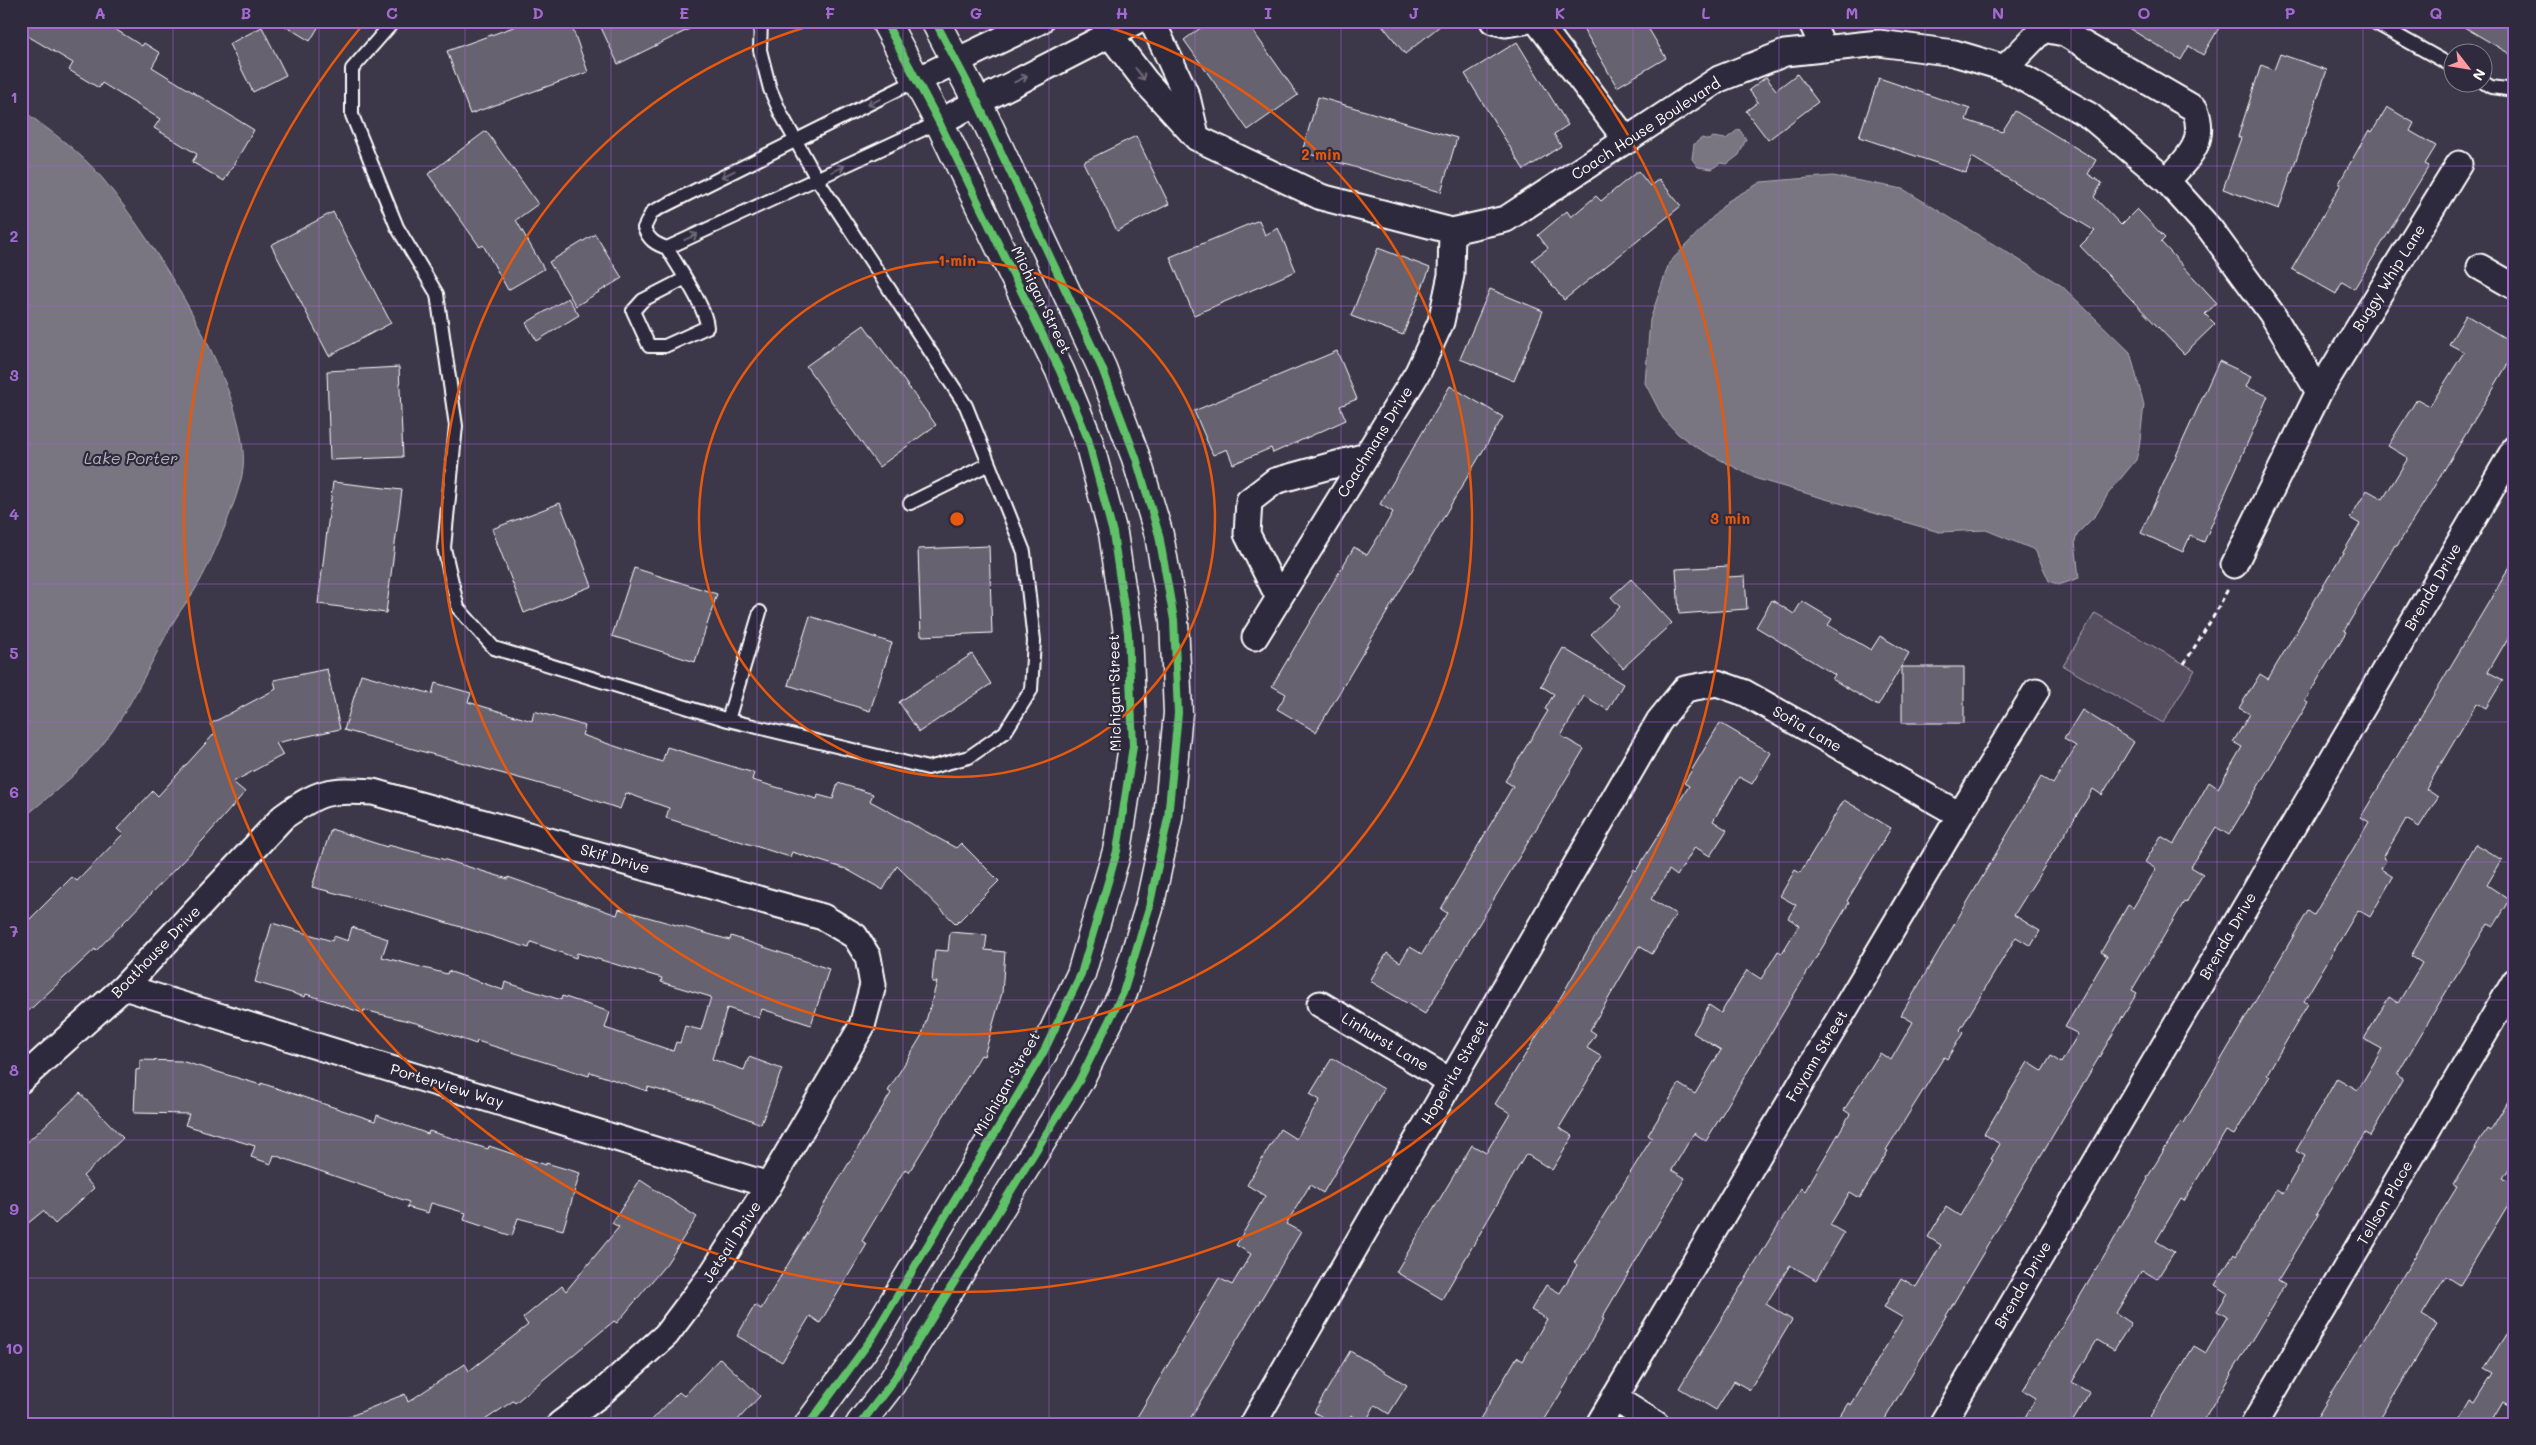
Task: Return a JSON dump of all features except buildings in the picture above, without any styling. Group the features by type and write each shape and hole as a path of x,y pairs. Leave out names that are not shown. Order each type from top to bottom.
{"street":[{"name":"Michigan Street","path":"809,1424 872,1338 1043,1053 1081,974 1117,851 1133,746 1128,633 1113,533 1088,439 1060,371 939,122 885,21"},
{"name":"Michigan Street","path":"860,1424 896,1376 1080,1081 1123,993 1149,908 1168,818 1178,714 1174,620 1159,535 1136,458 1102,368 978,101 935,21"},
{"path":"917,80 1040,21"},
{"path":"939,122 1107,28 1136,21"},
{"path":"1152,21 1187,97 1197,138"},
{"path":"1493,21 1506,24 1525,21"},
{"path":"1537,21 1626,141"},
{"path":"1811,21 1824,48"},
{"name":"Coach House Boulevard","path":"1107,28 1146,82 1197,138 1322,197 1452,231 1506,219 1719,79 1785,52 1879,43 1954,53 2005,68 2090,116 2167,181 2210,229 2272,314 2319,392"},
{"path":"2005,68 2044,29 2064,33 2195,108 2201,126 2193,152 2167,181"},
{"name":"Buggy Whip Lane","path":"2319,392 2459,164"},
{"name":"Coachmans Drive","path":"1255,637 1418,372 1441,322 1451,275 1452,231"},
{"path":"2480,267 2515,287"},
{"path":"2234,565 2319,392"},
{"name":"Brenda Drive","path":"1942,1424 2515,448"},
{"path":"1279,598 1248,534 1249,501 1275,482 1366,456"},
{"name":"Sofia Lane","path":"1659,721 1685,689 1717,683 1745,693 1960,816"},
{"name":"Fayann Street","path":"1599,1424 2036,690"},
{"name":"Hoperita Street","path":"1253,1424 1659,721"},
{"name":"Skif Drive","path":"283,817 310,798 337,790 373,792 823,917 855,936 868,957 873,985 862,1026"},
{"name":"Boathouse Drive","path":"21,1080 124,987 283,817"},
{"name":"Tellson Place","path":"2254,1424 2515,981"},
{"name":"Porterview Way","path":"124,987 769,1185"},
{"name":"Linhurst Lane","path":"1320,1004 1450,1081"},
{"name":"Jetsail Drive","path":"560,1424 599,1395 666,1334 712,1274 769,1185 862,1026"},
{"path":"1614,1398 1656,1424"}],"lane":[{"path":"394,21 352,69 352,115 398,227 437,294 456,426 444,548 458,608 494,648 728,720 928,768 968,757 1005,732 1031,690 1034,641 1024,552 966,406 817,179 770,89 760,50 761,21"},
{"path":"2372,21 2444,61"},
{"path":"684,278 643,300 633,311 649,346 665,346 708,327 707,319 684,278 667,248 655,244 648,237 644,228 652,212 917,80"},
{"path":"2494,87 2515,90"},
{"path":"667,248 939,122"},
{"path":"910,503 989,464"},
{"path":"728,720 760,612"}],"path":[{"path":"2184,664 2215,614 2236,573 2234,565"}],"shaded area":[{"path":"2095,613 2195,670 2163,723 2063,666"}],"water":[{"name":"Lake Porter","path":"21,109 64,141 103,179 146,238 170,276 194,317 215,359 231,399 241,437 243,469 232,509 205,571 174,621 123,715 94,755 64,784 21,820"},
{"path":"1739,129 1746,139 1739,155 1727,164 1720,163 1712,169 1698,167 1692,159 1694,144 1702,138 1709,140 1713,137 1726,139"},
{"path":"1833,176 1903,189 2062,286 2130,352 2144,405 2139,448 2136,460 2108,494 2096,515 2078,533 2075,541 2079,578 2059,585 2049,581 2035,550 1986,530 1939,532 1757,479 1696,447 1678,434 1663,418 1645,383 1650,320 1669,263 1728,201 1761,182"}],"cycle path":[{"path":"809,1424 872,1338 1043,1053 1081,974 1117,851 1133,746 1128,633 1113,533 1088,439 1060,371 939,122 885,21"},
{"path":"860,1424 891,1384 1079,1081 1123,993 1149,908 1168,818 1178,713 1174,620 1159,535 1136,458 1102,368 977,101 935,21"}]}
